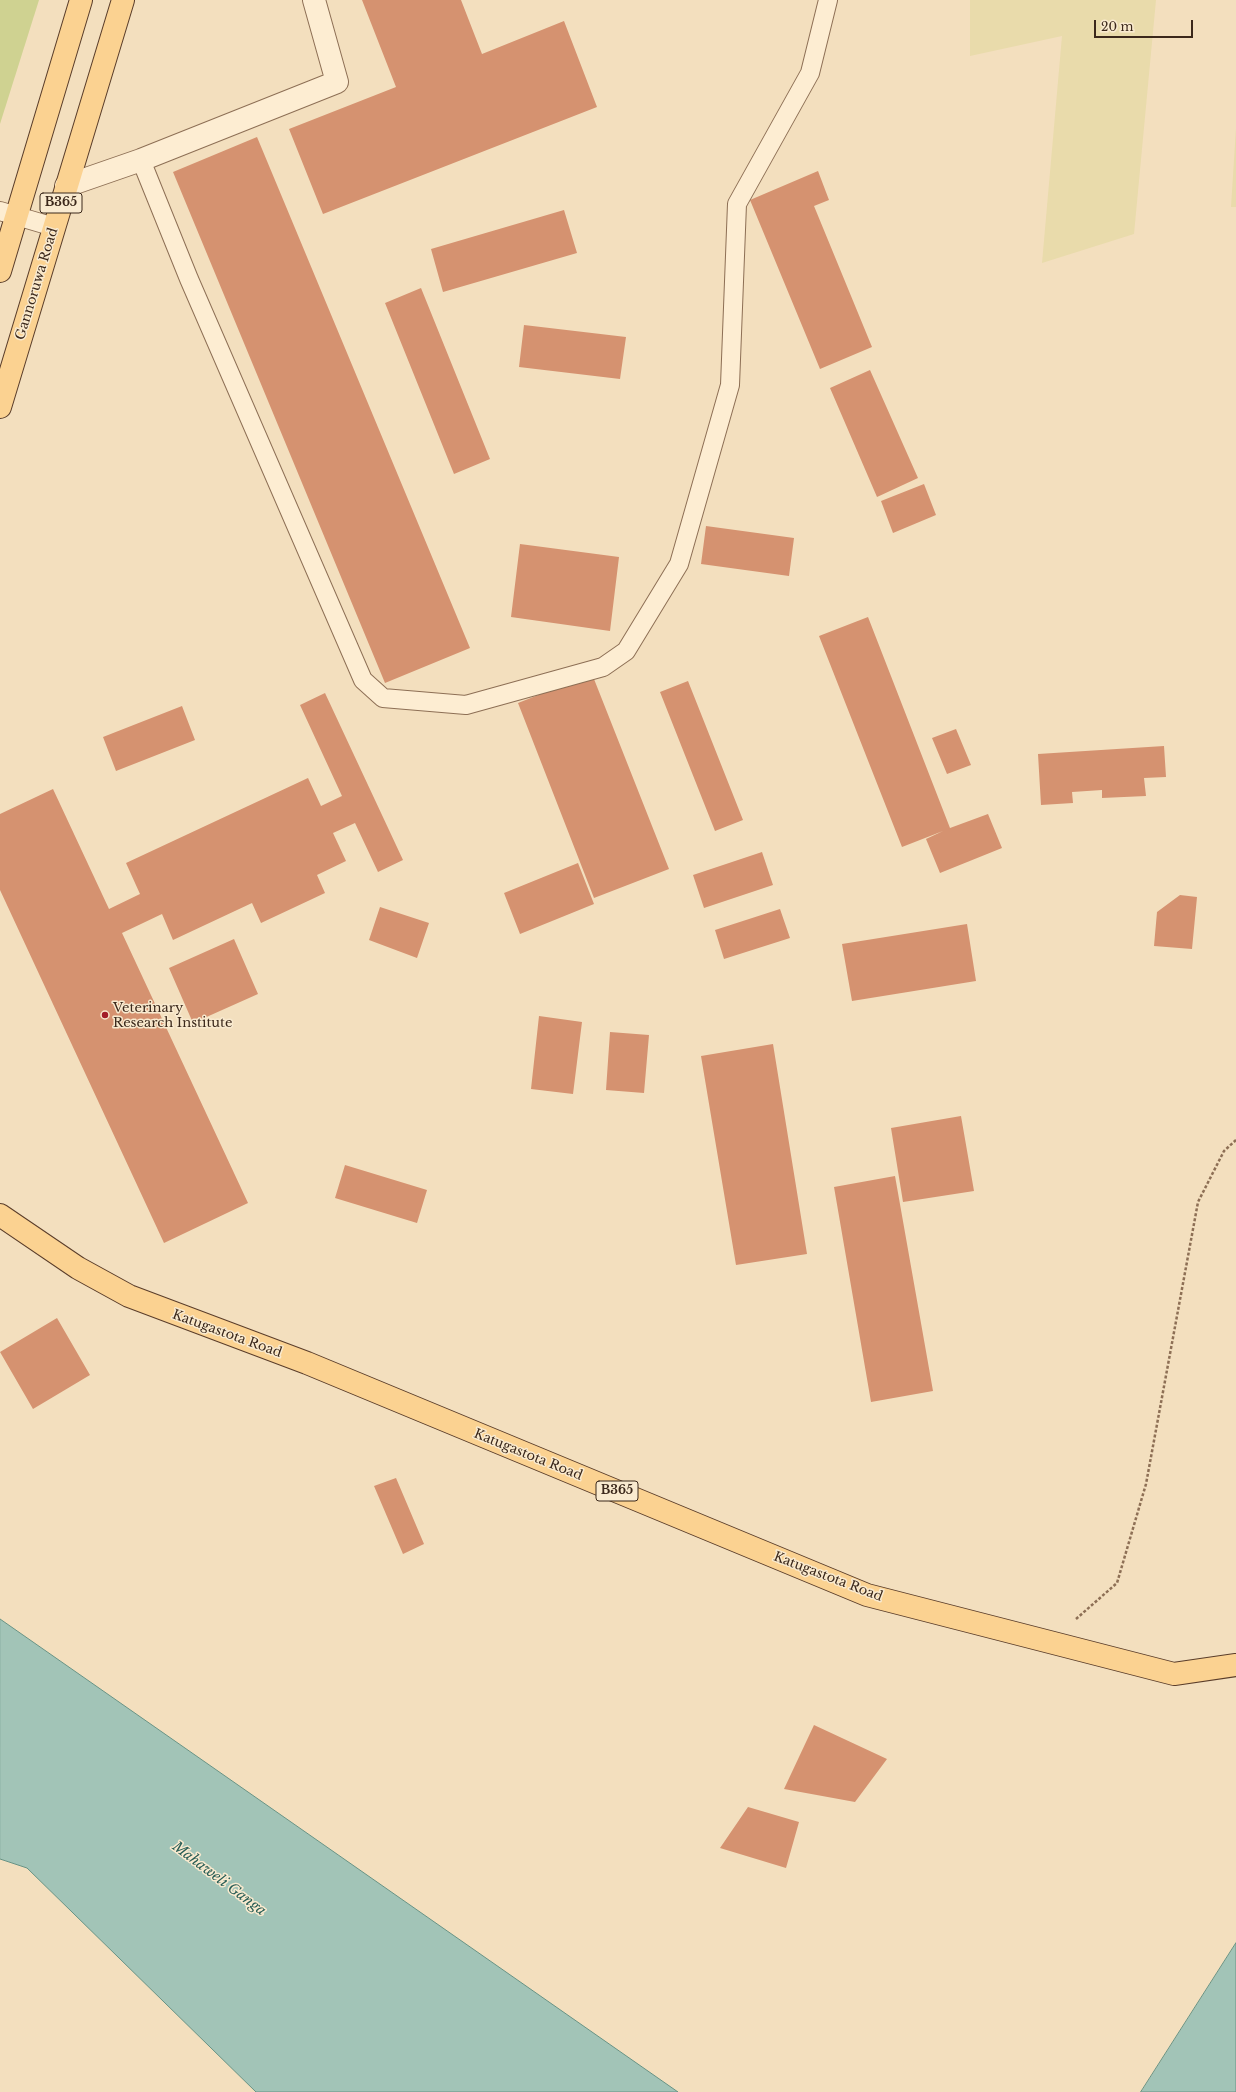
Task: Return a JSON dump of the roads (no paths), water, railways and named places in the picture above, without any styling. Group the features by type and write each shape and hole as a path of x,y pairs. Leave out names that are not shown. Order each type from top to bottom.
{"main road":[{"name":"B365","path":"0,271 8,214 81,0"},
{"name":"Gannoruwa Road","path":"0,407 123,0"},
{"name":"Katugastota Road","path":"0,1208 23,1230"},
{"name":"Katugastota Road","path":"0,1214 78,1268 129,1296 307,1363 867,1594 1174,1674 1236,1665"}],"street":[{"path":"66,186 141,160 337,82 314,0"}],"lane":[{"path":"141,160 192,286 363,680 383,698 466,705 603,667 626,651 679,564 730,385 737,204 810,73 828,0"},
{"path":"8,214 54,227"}],"water":[{"name":"Mahaweli Ganga","path":"0,1619 678,2092 256,2092 27,1868 0,1859"},
{"path":"1236,1943 1236,2092 1141,2092"}],"place":[{"name":"Veterinary Research Institute","path":"105,1015"}]}
